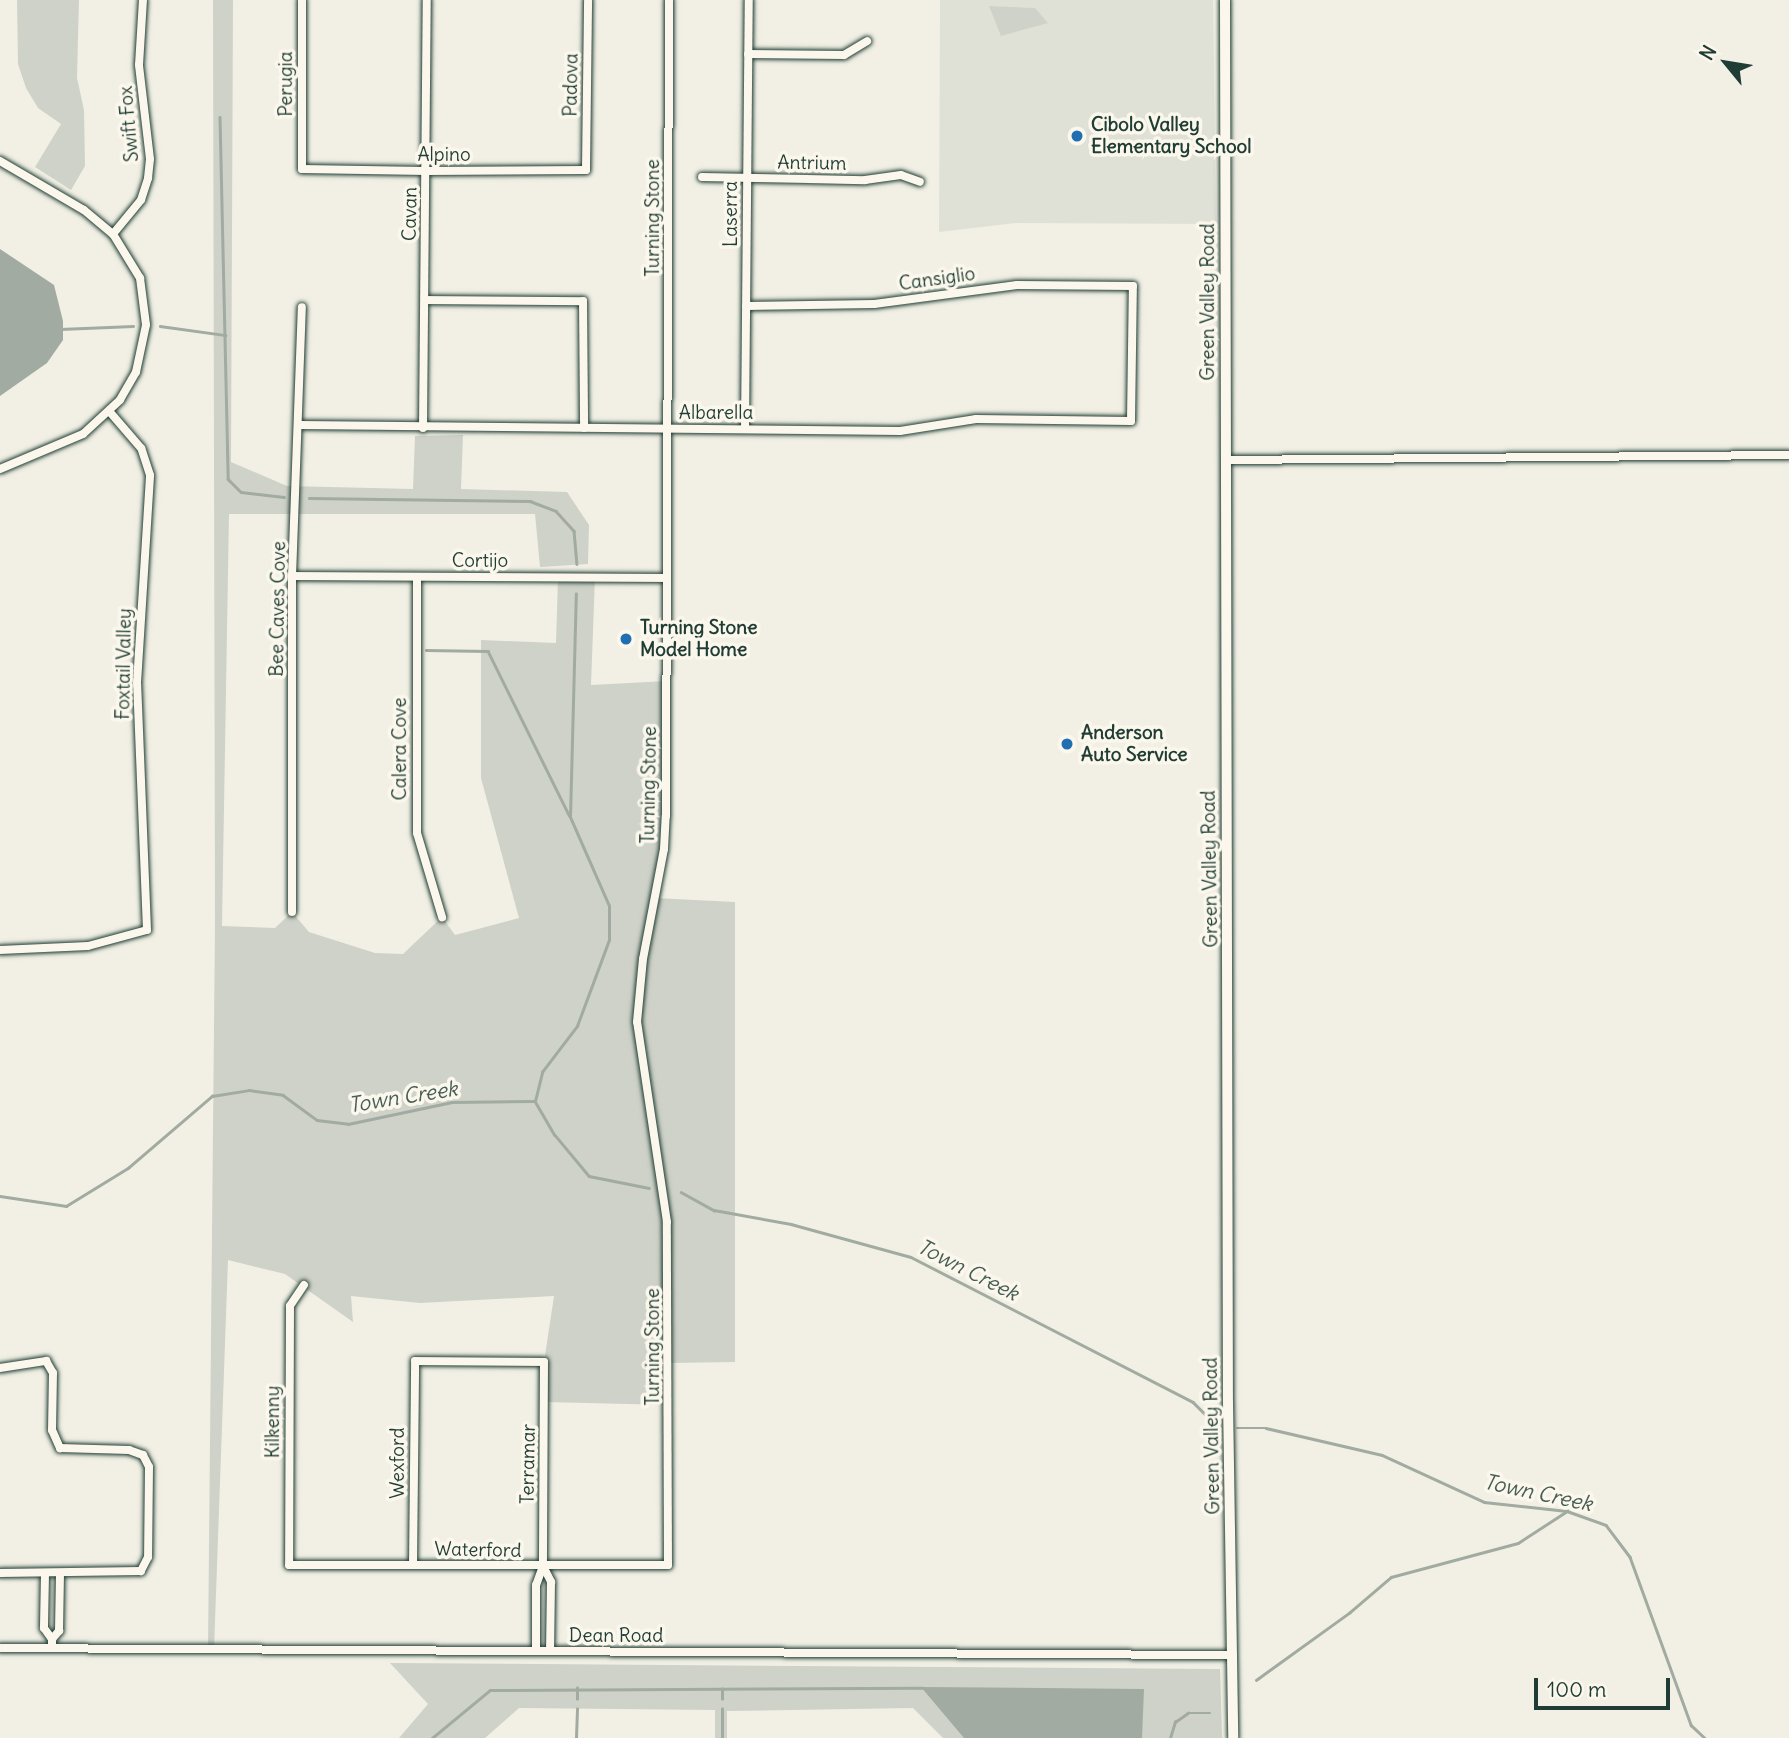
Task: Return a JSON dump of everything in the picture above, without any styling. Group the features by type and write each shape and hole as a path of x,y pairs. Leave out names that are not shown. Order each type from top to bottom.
{"street":[{"name":"Swift Fox","path":"113,234 141,200 148,178 150,159 139,65 143,0"},
{"name":"Perugia","path":"302,0 302,169"},
{"name":"Cavan","path":"423,428 427,0"},
{"name":"Padova","path":"586,170 588,0"},
{"name":"Turning Stone","path":"668,1565 667,1222 640,1063 639,991 664,849 669,0"},
{"name":"Laserra","path":"745,429 749,0"},
{"name":"Green Valley Road","path":"1225,0 1228,1402 1233,1738"},
{"path":"748,54 844,55 859,50 867,41"},
{"path":"0,161 84,210 113,234 140,278 146,325 136,372 109,411 83,434 0,469"},
{"name":"Alpino","path":"302,169 586,170"},
{"name":"Antrium","path":"702,177 865,180 901,175 919,182"},
{"name":"Cansiglio","path":"746,306 874,304 1017,285 1133,286 1131,421"},
{"path":"425,300 583,301 584,428"},
{"name":"Bee Caves Cove","path":"292,912 292,576 300,425 302,307"},
{"name":"Foxtail Valley","path":"0,950 88,946 146,930 136,683 150,475 141,448 109,411"},
{"name":"Albarella","path":"300,425 900,431 976,419 1131,421"},
{"path":"1226,460 1789,455"},
{"name":"Cortijo","path":"292,576 667,578"},
{"name":"Calera Cove","path":"417,577 417,833 442,917"},
{"name":"Kilkenny","path":"289,1565 290,1306 304,1285"},
{"path":"0,1368 46,1361 53,1373 52,1430 60,1448 130,1450 143,1455 149,1467 148,1557 141,1571 0,1573"},
{"name":"Terramar","path":"415,1361 544,1362 543,1566 536,1585 536,1651"},
{"name":"Wexford","path":"413,1565 415,1361"},
{"name":"Waterford","path":"289,1565 668,1565"},
{"name":"Terramar","path":"543,1566 551,1582 550,1651"},
{"path":"45,1574 44,1628 52,1639 52,1648"},
{"path":"52,1639 59,1631 61,1574"},
{"name":"Dean Road","path":"0,1648 1233,1655"}],"shaded area":[{"path":"17,0 79,0 77,78 84,110 85,166 71,190 35,167 61,124 38,108 26,88 18,64"},
{"path":"213,0 233,0 231,462 287,486 413,489 415,436 463,435 461,489 567,492 589,525 588,564 540,567 535,514 229,514 222,926 275,928 292,912 309,932 375,953 403,954 442,917 455,935 519,918 481,778 481,640 556,643 558,577 595,577 591,685 667,681 666,816 655,898 735,902 735,1362 669,1363 668,1405 545,1402 544,1362 554,1296 420,1303 351,1296 353,1322 285,1274 228,1260 214,1650 208,1650 215,921"},
{"name":"Cibolo Valley Elementary School","path":"940,0 1213,0 1216,224 1016,223 939,232"},
{"path":"989,6 1035,8 1048,23 1001,36"},
{"path":"0,249 54,285 63,321 63,340 47,363 0,396"},
{"path":"390,1663 1220,1669 1222,1738 943,1738 913,1708 727,1711 727,1738 715,1738 715,1710 519,1708 485,1738 399,1738 428,1704"},
{"path":"921,1687 1144,1689 1142,1738 964,1738"}],"waterway":[{"path":"220,117 228,479 241,492 284,497"},
{"path":"60,329 133,326"},
{"path":"160,326 225,335"},
{"path":"309,498 530,501 556,511 574,531 577,564"},
{"path":"535,1101 542,1072 577,1026 609,940 609,906 570,817 576,594"},
{"path":"426,650 488,651 569,815"},
{"name":"Town Creek","path":"0,1196 66,1206 128,1168 212,1096 249,1090 283,1095 317,1120 348,1124 452,1102 535,1101 555,1135 589,1176 649,1188"},
{"name":"Town Creek","path":"681,1192 714,1210 791,1224 911,1257 1193,1402 1219,1428"},
{"name":"Town Creek","path":"1237,1428 1266,1428 1382,1455 1484,1502 1567,1511 1606,1525 1630,1557 1691,1725 1705,1738"},
{"path":"1256,1680 1349,1613 1391,1577 1518,1543 1567,1511"},
{"path":"577,1688 577,1699"},
{"path":"432,1738 490,1690 922,1688"},
{"path":"722,1689 722,1699"},
{"path":"576,1738 577,1709"},
{"path":"722,1709 722,1738"},
{"path":"1170,1738 1175,1722 1188,1713 1210,1713"}],"place":[{"name":"Cibolo Valley Elementary School","path":"1077,136"},
{"name":"Turning Stone Model Home","path":"626,639"},
{"name":"Anderson Auto Service","path":"1067,744"}]}
